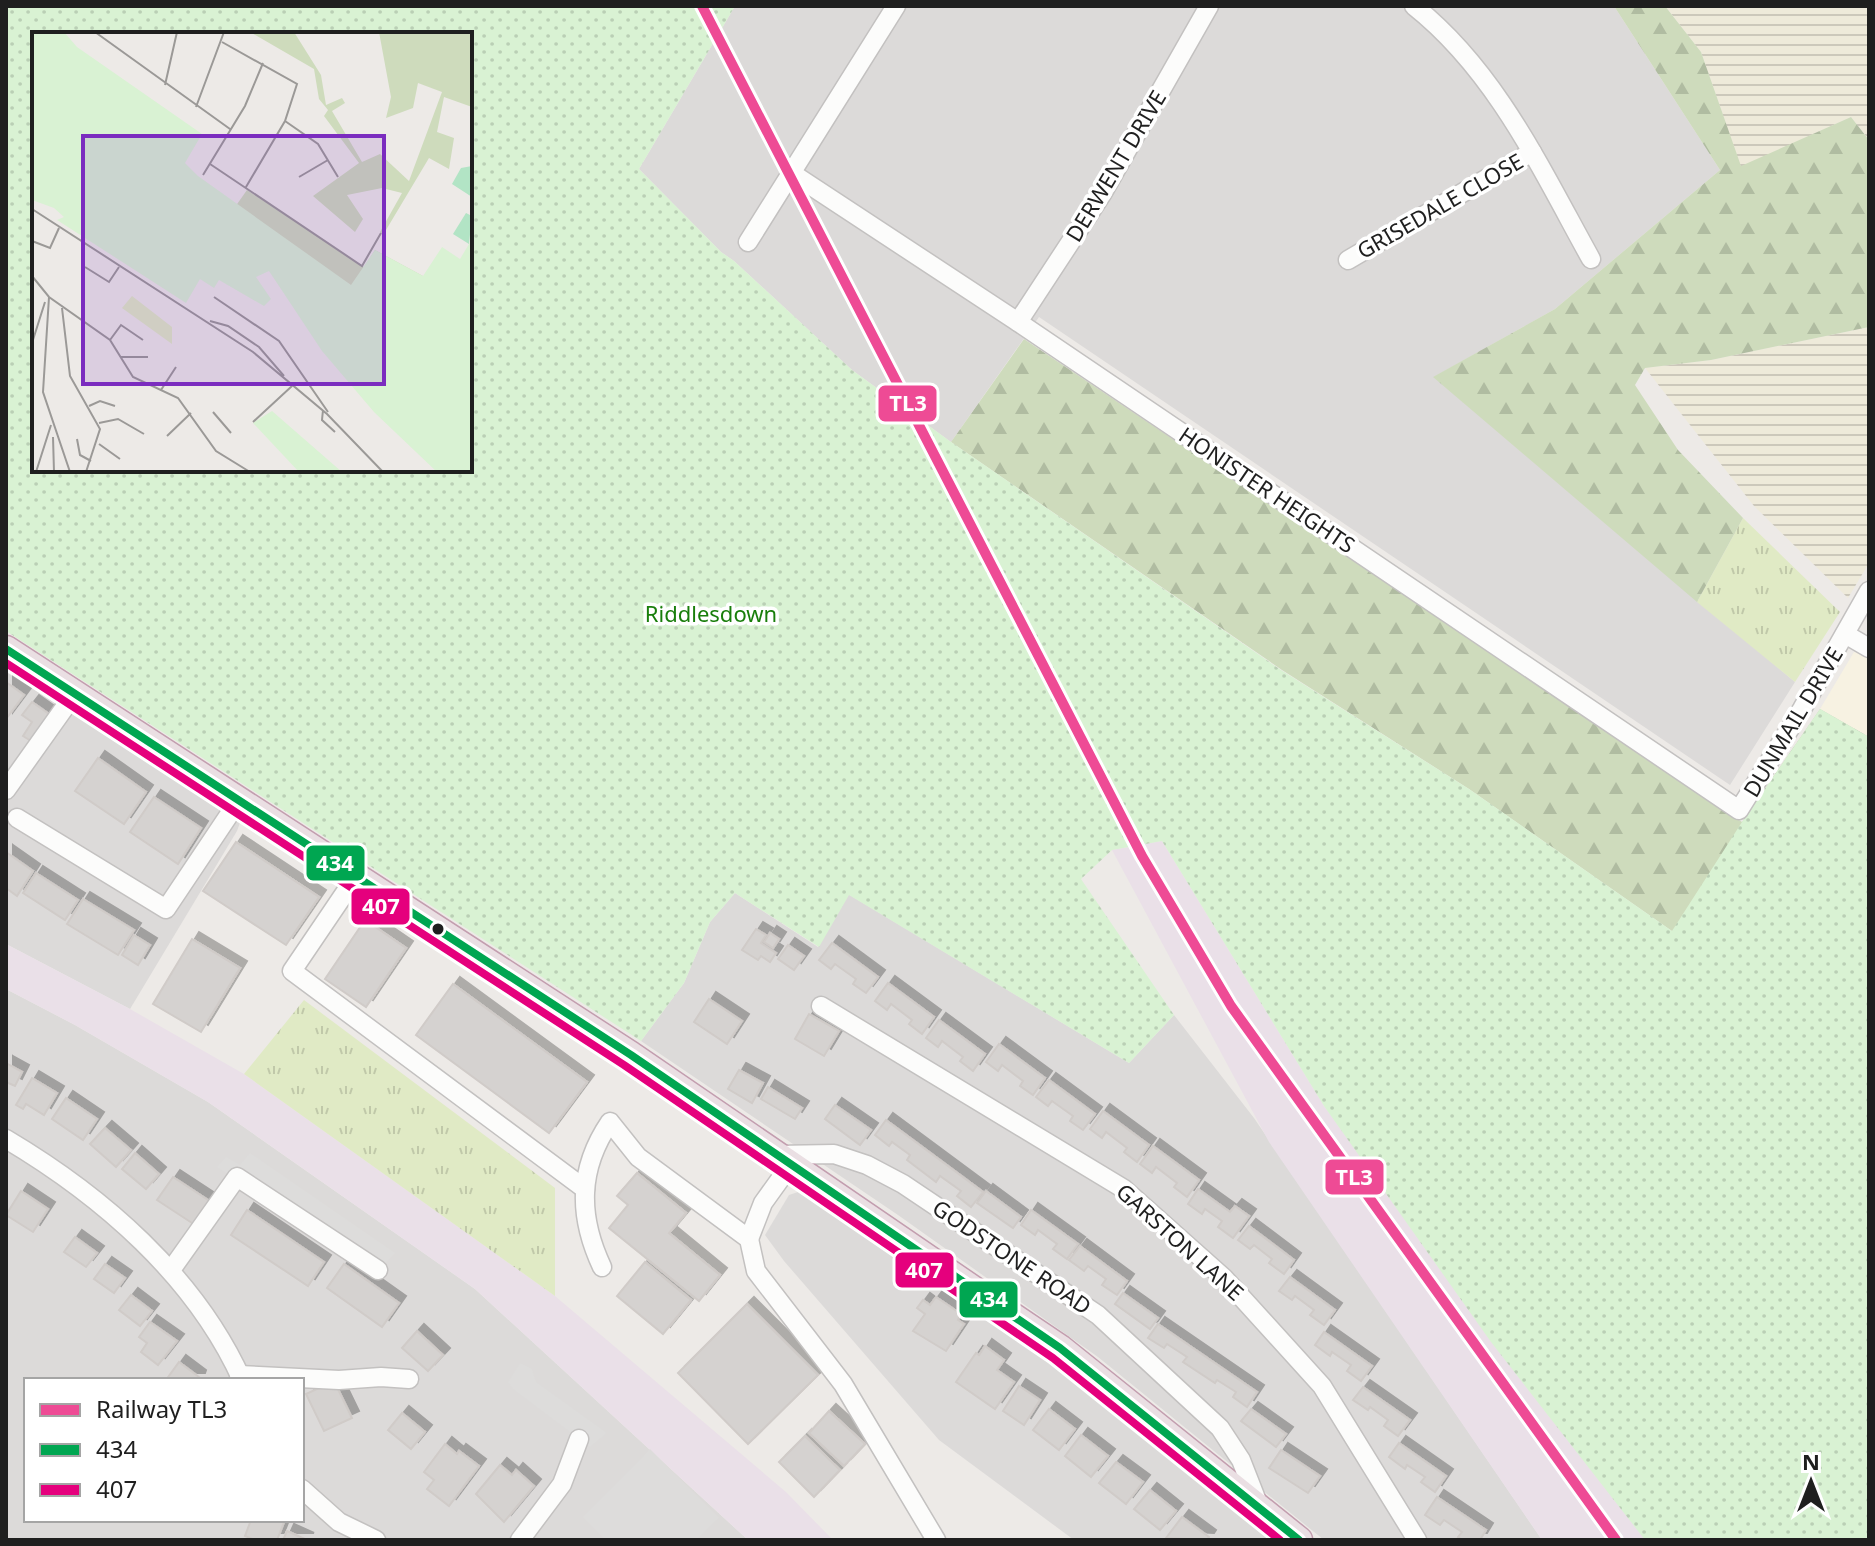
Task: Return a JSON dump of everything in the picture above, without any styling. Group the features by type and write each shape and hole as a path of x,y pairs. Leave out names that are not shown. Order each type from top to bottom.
{"highway":[{"name":"GODSTONE ROAD","path":"6,649 631,1055 1060,1348 1299,1540"}],"street":[{"path":"748,242 896,6"},
{"name":"DERWENT DRIVE","path":"1018,322 1102,194 1209,6"},
{"path":"1414,6 1462,54 1507,109 1591,259"},
{"name":"GRISEDALE CLOSE","path":"1348,260 1532,152"},
{"name":"HONISTER HEIGHTS","path":"793,174 1018,322 1739,810"},
{"name":"DUNMAIL DRIVE","path":"1739,810 1864,599"},
{"path":"1845,634 1869,648"},
{"path":"6,790 75,693"},
{"path":"17,818 166,909 239,800"},
{"path":"355,878 292,971 585,1189"},
{"name":"GARSTON LANE","path":"821,1006 1124,1189 1191,1248 1224,1278 1322,1386 1417,1540"},
{"path":"602,1267 591,1242 584,1201 595,1143 610,1122 638,1157 749,1239"},
{"path":"6,1139 100,1203 171,1270 208,1320 240,1378"},
{"name":"GODSTONE ROAD","path":"784,1160 834,1154 867,1165 903,1184 1098,1315 1220,1428 1241,1460 1260,1508"},
{"path":"784,1160 749,1239 756,1271 843,1384 936,1540"},
{"path":"171,1270 237,1177 378,1270"},
{"path":"304,1379 409,1379"},
{"path":"520,1540 562,1484 579,1439"},
{"path":"304,1491 339,1522 376,1540"}],"shaded area":[{"path":"735,6 1614,6 1720,170 1555,309 1434,377 1795,682 1730,785 1039,317 951,442 852,370 721,252 639,169"},
{"path":"1665,6 1869,6 1869,140 1851,117 1741,167 1701,52"},
{"path":"1869,327 1869,563 1848,598 1754,506 1645,368 1711,360"},
{"path":"1854,652 1869,657 1869,737 1820,709"},
{"path":"6,672 241,820 130,1009 6,944"},
{"path":"1162,841 1324,1106 1646,1540 1542,1540 1269,1142 1112,850"},
{"path":"735,893 818,947 848,894 1129,1063 1174,1015 1254,1118 1542,1540 1324,1540 1098,1357 898,1215 641,1041 684,983 710,922"},
{"path":"6,944 244,1074 555,1296 786,1492 833,1540 748,1540 475,1289 208,1102 6,989"},
{"path":"6,989 208,1102 475,1289 748,1540 6,1540"},
{"path":"250,1153 395,1253 378,1270 217,1167 226,1157 240,1165"},
{"path":"804,1190 1097,1397 1278,1540 1074,1540 939,1440 784,1261 765,1235 789,1195"},
{"path":"520,1363 532,1369 536,1382 607,1433 590,1447 513,1389 508,1382"},
{"path":"650,1449 719,1518 696,1540 606,1540 583,1517"}],"green space":[{"name":"Riddlesdown","path":"6,6 735,6 639,169 721,252 852,370 951,442 1281,670 1469,789 1672,931 1820,709 1869,737 1869,1540 1645,1540 1491,1342 1324,1106 1162,841 1112,850 1081,879 1174,1015 1129,1063 849,895 819,947 735,893 710,922 684,983 641,1041 6,631"},
{"path":"1614,6 1665,6 1701,52 1741,166 1851,117 1869,140 1869,327 1711,360 1645,368 1635,385 1678,450 1743,518 1697,602 1433,377 1555,309 1720,170"},
{"path":"1024,339 1742,822 1820,709 1869,737 1779,1006 1469,789 1282,670 951,442"},
{"path":"1743,518 1840,612 1795,682 1697,602"},
{"path":"304,1000 555,1188 555,1296 244,1074"}],"building":[{"path":"6,682 24,695 6,719"},
{"path":"32,702 49,714 31,741 23,736 32,722 22,715"},
{"path":"98,758 146,792 124,824 75,791"},
{"path":"154,797 201,828 178,864 130,832"},
{"path":"236,842 319,897 286,945 203,891"},
{"path":"6,852 33,871 17,896 6,888"},
{"path":"36,873 78,900 65,920 23,893"},
{"path":"83,899 134,930 118,955 67,924"},
{"path":"365,920 406,948 366,1007 325,979"},
{"path":"756,929 766,935 761,943 776,953 770,962 761,956 758,960 742,950"},
{"path":"770,933 779,939 773,948 764,942"},
{"path":"134,935 150,945 138,965 122,955"},
{"path":"192,939 240,968 201,1032 153,1004"},
{"path":"832,943 878,977 866,993 853,984 856,979 835,964 831,969 819,960"},
{"path":"788,945 804,956 794,970 778,959"},
{"path":"888,983 934,1017 922,1034 909,1024 912,1020 891,1004 887,1010 875,1001"},
{"path":"453,984 587,1082 549,1133 416,1035"},
{"path":"709,999 742,1021 727,1044 694,1022"},
{"path":"809,1014 839,1031 824,1056 795,1039"},
{"path":"939,1020 985,1054 973,1071 960,1061 963,1057 942,1041 938,1047 926,1038"},
{"path":"999,1044 1045,1078 1033,1095 1020,1086 1023,1081 1002,1065 998,1071 986,1062"},
{"path":"6,1063 22,1072 15,1086 6,1082"},
{"path":"739,1070 763,1083 752,1103 728,1089"},
{"path":"32,1078 57,1093 44,1115 26,1104 23,1109 16,1105"},
{"path":"1049,1080 1095,1114 1083,1130 1070,1121 1073,1116 1052,1101 1048,1106 1036,1097"},
{"path":"768,1087 802,1108 795,1119 761,1099"},
{"path":"66,1098 97,1119 83,1140 52,1119"},
{"path":"835,1105 871,1130 860,1145 825,1119"},
{"path":"1103,1111 1149,1145 1137,1162 1124,1152 1127,1148 1106,1132 1102,1138 1090,1129"},
{"path":"886,1120 983,1192 971,1207 957,1196 961,1191 940,1176 936,1182 907,1160 910,1155 892,1142 889,1146 875,1135"},
{"path":"105,1128 131,1150 116,1167 90,1144"},
{"path":"1153,1146 1199,1180 1187,1197 1174,1187 1177,1183 1156,1167 1152,1173 1140,1164"},
{"path":"135,1153 159,1174 146,1189 122,1169"},
{"path":"637,1173 686,1213 669,1233 720,1275 699,1301 609,1228 628,1205 617,1196"},
{"path":"173,1177 211,1202 195,1225 157,1200"},
{"path":"1198,1189 1230,1212 1235,1206 1249,1216 1233,1238 1218,1227 1222,1221 1205,1209 1202,1214 1188,1204"},
{"path":"21,1191 48,1209 33,1232 6,1215"},
{"path":"986,1191 1021,1217 1013,1228 977,1203"},
{"path":"247,1210 324,1262 308,1286 231,1235"},
{"path":"1031,1210 1078,1244 1067,1259 1053,1249 1057,1244 1038,1230 1035,1235 1021,1225"},
{"path":"1249,1226 1294,1260 1284,1274 1269,1263 1272,1259 1254,1245 1250,1249 1238,1240"},
{"path":"75,1237 97,1253 86,1267 64,1252"},
{"path":"1080,1246 1127,1281 1117,1295 1102,1285 1106,1279 1088,1266 1084,1271 1069,1260"},
{"path":"645,1262 691,1300 663,1334 617,1296"},
{"path":"105,1264 125,1278 114,1293 94,1279"},
{"path":"344,1264 399,1303 382,1327 327,1288"},
{"path":"1290,1277 1335,1310 1324,1325 1310,1315 1314,1310 1295,1296 1292,1300 1279,1291"},
{"path":"1123,1293 1158,1318 1150,1329 1115,1304"},
{"path":"131,1295 152,1311 140,1326 119,1310"},
{"path":"936,1297 961,1314 958,1320 964,1324 946,1351 913,1331 925,1314 917,1308 923,1300 930,1305"},
{"path":"747,1304 818,1375 748,1444 678,1373"},
{"path":"150,1322 177,1341 158,1365 141,1352 147,1343 139,1337"},
{"path":"1158,1324 1257,1392 1247,1407 1233,1397 1236,1392 1217,1380 1215,1383 1183,1362 1187,1357 1167,1344 1164,1348 1148,1338"},
{"path":"417,1331 443,1355 428,1371 402,1348"},
{"path":"1324,1332 1372,1366 1361,1381 1347,1371 1351,1365 1315,1345"},
{"path":"985,1346 1004,1360 997,1370 1014,1382 995,1409 956,1382 976,1353 979,1355"},
{"path":"179,1362 199,1377 199,1378 167,1378"},
{"path":"334,1381 352,1418 324,1431 306,1394"},
{"path":"1019,1386 1040,1400 1024,1425 1003,1411"},
{"path":"1363,1387 1410,1420 1398,1436 1384,1426 1388,1420 1353,1400"},
{"path":"1049,1409 1075,1429 1059,1450 1033,1430"},
{"path":"1251,1409 1286,1434 1276,1447 1241,1421"},
{"path":"829,1411 865,1444 844,1466 809,1433"},
{"path":"402,1413 425,1432 411,1449 388,1430"},
{"path":"1081,1435 1108,1456 1091,1477 1065,1456"},
{"path":"805,1436 840,1470 814,1497 779,1462"},
{"path":"1399,1443 1446,1476 1435,1492 1421,1482 1425,1477 1407,1465 1405,1469 1389,1457"},
{"path":"445,1444 479,1466 449,1506 427,1489 434,1480 424,1472"},
{"path":"1281,1450 1320,1476 1308,1493 1269,1468"},
{"path":"1116,1462 1143,1482 1126,1504 1099,1483"},
{"path":"500,1465 512,1475 516,1470 534,1486 504,1522 476,1494"},
{"path":"1150,1490 1176,1511 1160,1530 1134,1509"},
{"path":"1437,1497 1486,1530 1480,1540 1462,1540 1458,1537 1462,1532 1444,1520 1440,1525 1425,1515"},
{"path":"1182,1517 1209,1537 1207,1540 1166,1538"},
{"path":"250,1522 284,1522 277,1540 255,1540 245,1536"},
{"path":"287,1531 307,1540 283,1540"}],"rail line":[{"name":"TL3","path":"702,6 1142,856 1231,1006 1616,1540"}],"transit line":[{"name":"434","path":"6,649 631,1055 1060,1348 1299,1540"},
{"name":"407","path":"6,663 624,1065 1053,1358 1280,1540"}]}
